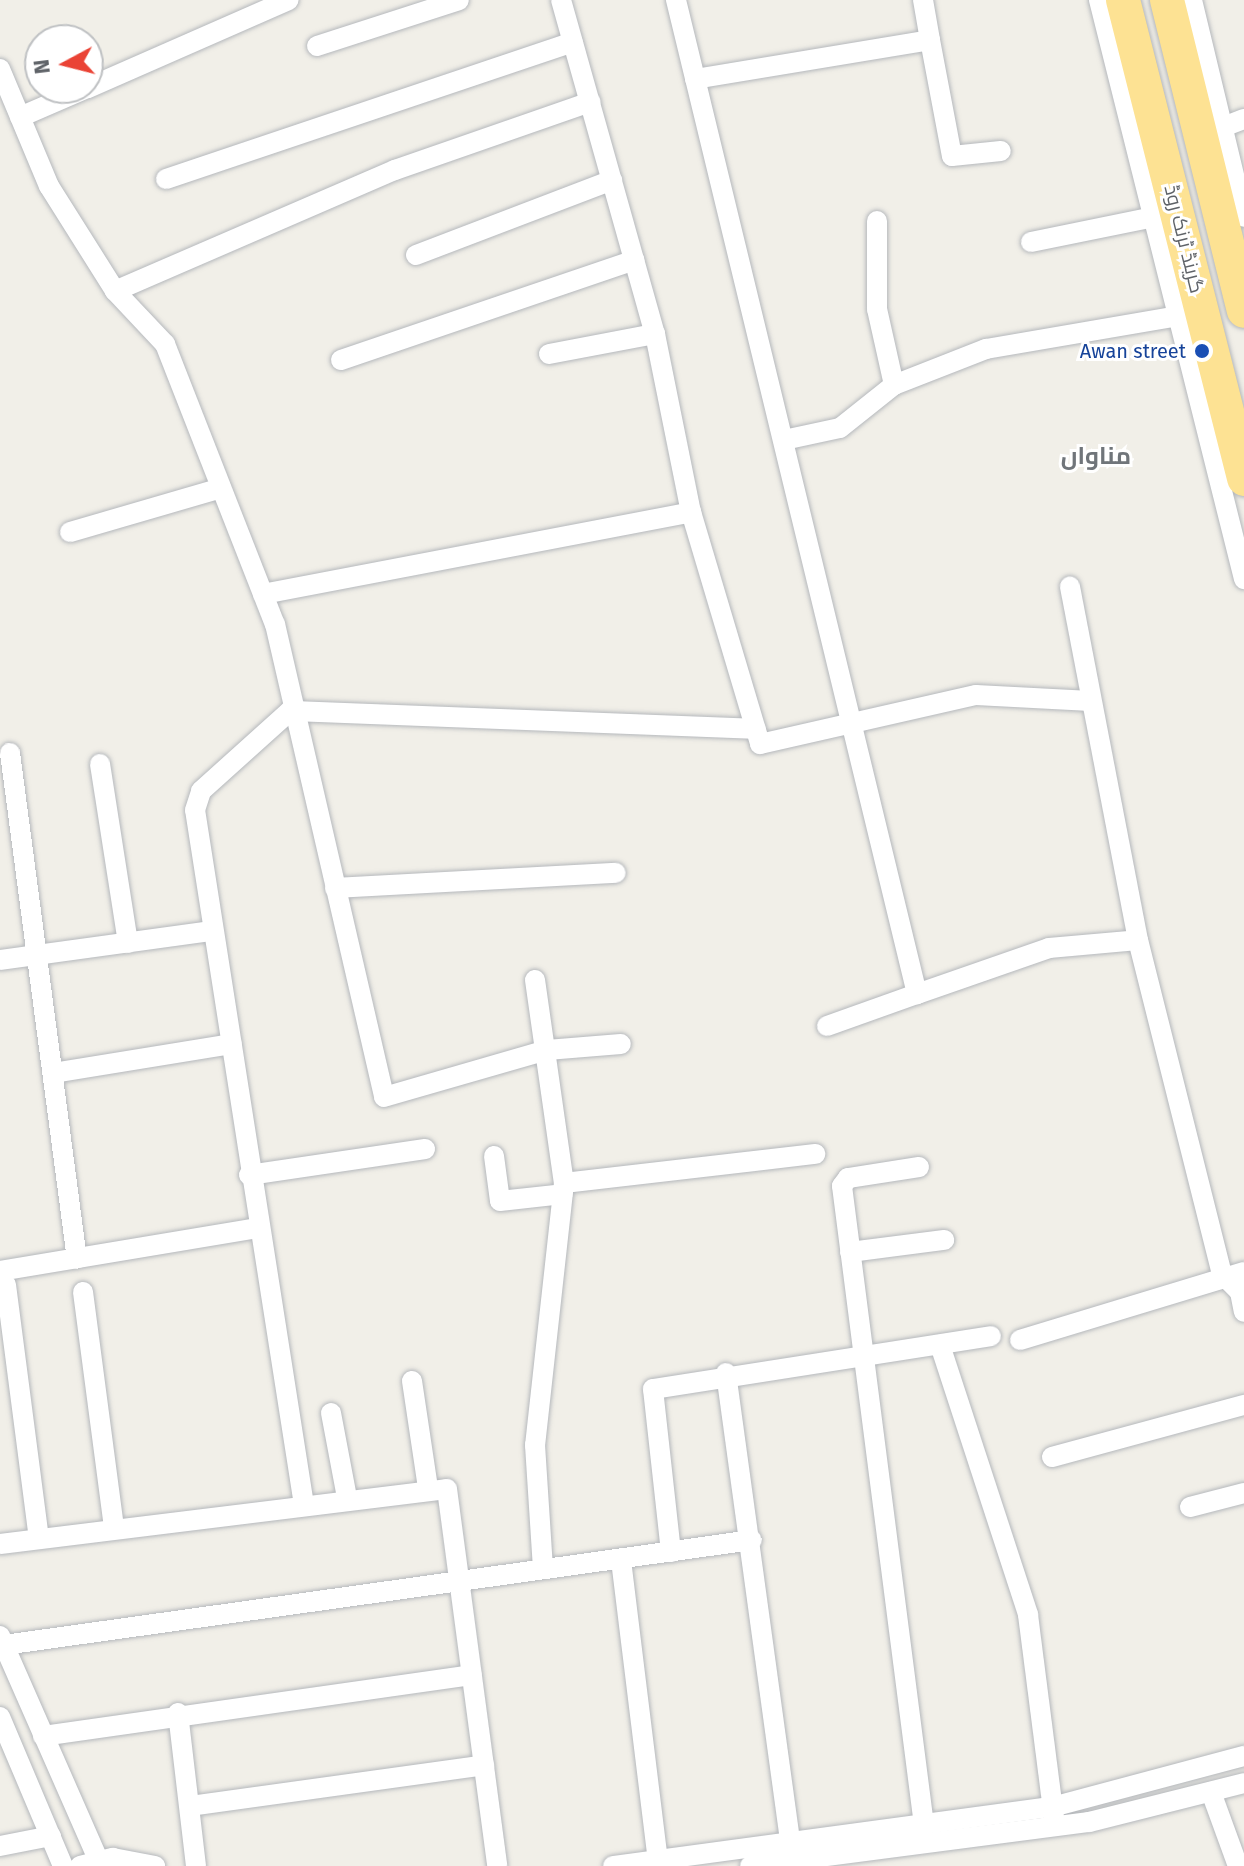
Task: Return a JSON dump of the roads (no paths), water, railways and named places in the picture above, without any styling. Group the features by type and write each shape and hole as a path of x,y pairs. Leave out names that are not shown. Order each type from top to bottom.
{"highway":[{"name":"گرینڈ ٹرنک روڈ","path":"1123,0 1172,239 1206,375 1244,479"},
{"name":"گرینڈ ٹرنک روڈ","path":"1167,0 1244,311"}],"street":[{"path":"104,81 288,0"},
{"path":"317,46 459,0"},
{"path":"561,0 655,334 691,512 760,744 976,695 1091,701"},
{"path":"676,0 917,994"},
{"path":"923,0 952,156 1001,151"},
{"path":"1099,0 1154,217 1172,239 1179,316 1206,375 1244,579"},
{"path":"1192,0 1244,217"},
{"path":"695,79 930,40"},
{"path":"166,179 573,42"},
{"path":"0,69 49,186 115,291 165,344 263,594 384,1097 547,1050 621,1044"},
{"path":"115,291 395,170 590,102"},
{"path":"20,117 50,104"},
{"path":"1223,127 1244,119"},
{"path":"416,255 612,180"},
{"path":"1031,242 1154,217"},
{"path":"877,221 877,309 894,385"},
{"path":"341,360 634,260"},
{"path":"784,440 840,428 894,385 986,349 1179,316"},
{"path":"549,354 655,334"},
{"path":"70,532 221,488"},
{"path":"263,594 691,512"},
{"path":"1070,586 1138,940 1222,1274 1240,1292 1244,1312"},
{"path":"304,1505 257,1228 196,801 290,711 756,729"},
{"path":"10,753 77,1259"},
{"path":"100,764 128,943"},
{"path":"335,888 616,873"},
{"path":"0,960 213,931"},
{"path":"827,1026 1049,948 1138,940"},
{"path":"535,980 564,1188 535,1445 543,1569"},
{"path":"53,1073 232,1044"},
{"path":"249,1175 425,1149"},
{"path":"494,1156 500,1201 564,1188 815,1154"},
{"path":"919,1167 843,1181 862,1355 924,1825"},
{"path":"39,1539 3,1278 77,1259 257,1228"},
{"path":"850,1252 944,1240"},
{"path":"1020,1340 1222,1274 1244,1272"},
{"path":"83,1292 114,1529"},
{"path":"671,1552 653,1389 726,1373 991,1336"},
{"path":"940,1345 1028,1615 1053,1817"},
{"path":"726,1373 752,1540 791,1852"},
{"path":"412,1381 428,1488"},
{"path":"1052,1457 1244,1405"},
{"path":"331,1413 347,1498"},
{"path":"0,1544 441,1486 451,1496 497,1866"},
{"path":"1190,1507 1244,1493"},
{"path":"155,1866 93,1864 2,1641 752,1540"},
{"path":"621,1560 658,1860"},
{"path":"43,1736 178,1713 472,1675"},
{"path":"178,1713 196,1866"},
{"path":"0,1717 7,1752 51,1836 63,1866"},
{"path":"750,1866 791,1852 924,1825 1053,1817 1244,1756"},
{"path":"190,1806 484,1765"},
{"path":"613,1866 658,1860 791,1852 1053,1817 1211,1792 1244,1783"},
{"path":"1211,1792 1238,1866"},
{"path":"0,1846 51,1836"}],"place":[{"name":"Awan street","path":"1202,351"}],"district":[{"name":"مناواں","path":"1096,457"}]}
